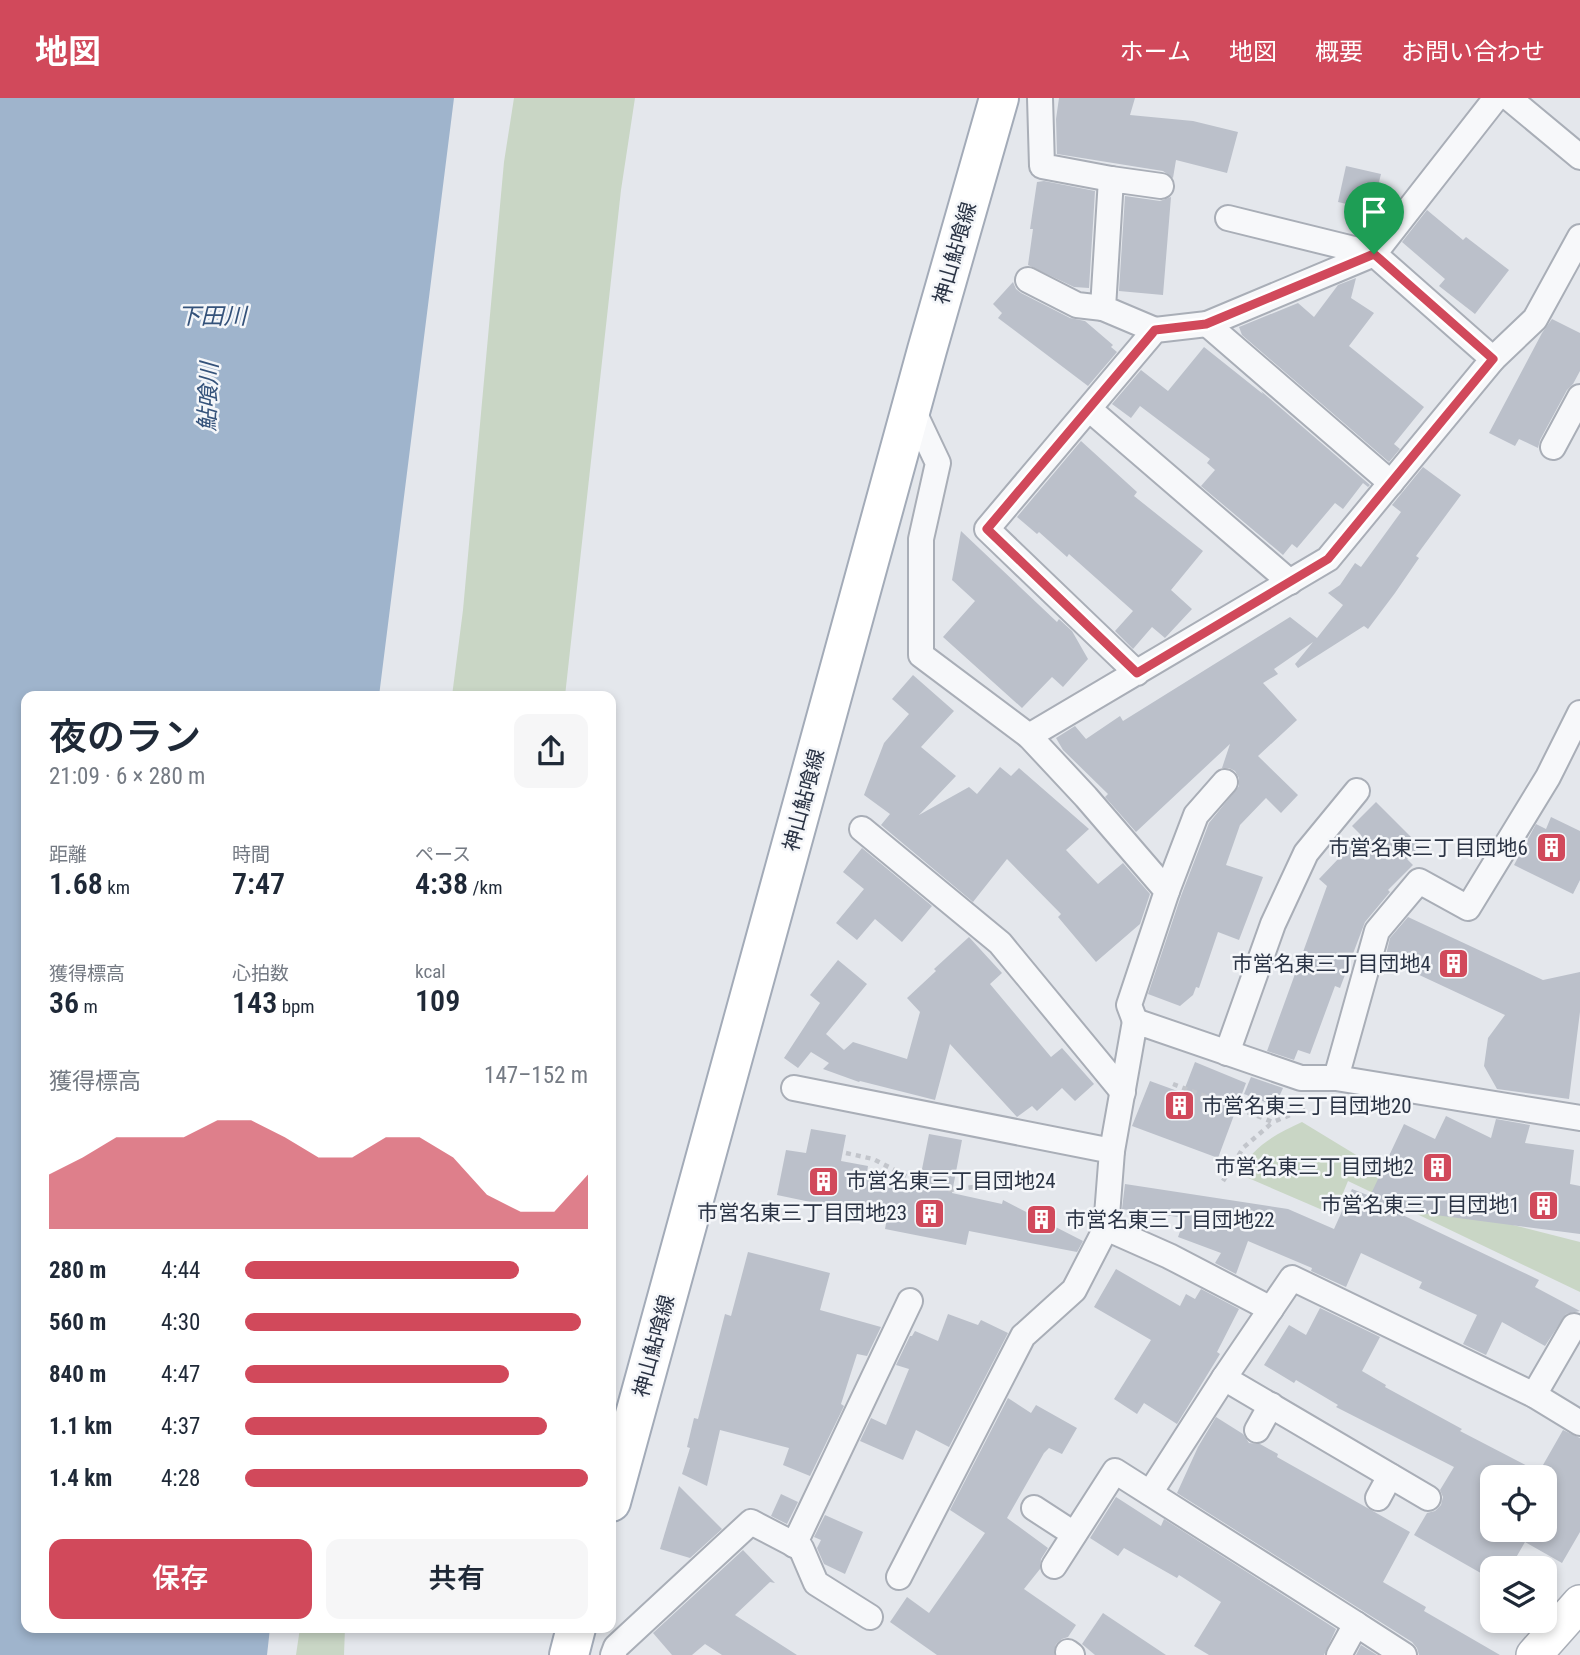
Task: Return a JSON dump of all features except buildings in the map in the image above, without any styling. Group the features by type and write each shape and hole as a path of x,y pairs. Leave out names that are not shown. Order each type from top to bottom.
{"main road":[{"name":"神山鮎喰線","path":"616,1484 999,98"},
{"path":"569,1655 575,1633"}],"street":[{"path":"1040,98 1042,166 1161,186"},
{"path":"1028,280 1077,305 1102,308 1155,330 1206,324 1374,254 1496,98"},
{"path":"1509,98 1580,157"},
{"path":"1102,308 1111,179"},
{"path":"1228,218 1374,254 1493,359"},
{"path":"1029,736 1328,559 1493,359 1535,319 1580,237"},
{"path":"1206,324 1391,482"},
{"path":"1137,673 987,529 1155,330"},
{"path":"1553,447 1580,397"},
{"path":"912,408 938,463 921,539 921,654 1029,736 1167,891"},
{"path":"1089,409 1290,582"},
{"path":"1336,1078 1377,931 1419,881 1468,908 1548,777 1580,713"},
{"path":"898,1577 1023,1336 1074,1290 1106,1227 1112,1151 1135,1021 1129,1005 1196,815 1225,782"},
{"path":"1227,1053 1273,924 1306,853 1357,791"},
{"path":"862,829 1000,943 1122,1092"},
{"path":"1135,1021 1301,1078 1336,1078 1580,1118"},
{"path":"794,1088 1112,1151"},
{"path":"1106,1227 1169,1256 1270,1309"},
{"path":"1150,1493 1292,1278 1534,1395 1580,1423"},
{"path":"794,1545 910,1301"},
{"path":"1534,1395 1574,1326"},
{"path":"1224,1378 1428,1498"},
{"path":"1257,1430 1271,1405"},
{"path":"1054,1566 1115,1471 1404,1655"},
{"path":"1378,1498 1390,1476"},
{"path":"1034,1508 1074,1534"},
{"path":"613,1655 616,1647 751,1522 801,1548 816,1583 870,1617"},
{"path":"1534,1655 1580,1603"},
{"path":"1339,1655 1356,1624"}],"path":[{"path":"1223,1181 1243,1149 1273,1122"},
{"path":"846,1153 873,1159 924,1185 949,1190 999,1184 1035,1187"}],"green space":[{"path":"514,98 635,98 621,190 566,691 453,691 463,610 504,162"},
{"path":"1302,1122 1376,1167 1481,1217 1580,1242 1580,1292 1348,1181 1334,1215 1239,1174 1258,1148 1274,1136"},
{"path":"299,1633 345,1633 344,1655 296,1655"}],"water":[{"name":"下田川","path":"0,98 454,98 380,691 21,691 21,1633 269,1633 267,1655 0,1655"}],"place":[{"name":"市営名東三丁目団地6","path":"1551,848"},
{"name":"市営名東三丁目団地4","path":"1454,964"},
{"name":"市営名東三丁目団地20","path":"1179,1106"},
{"name":"市営名東三丁目団地2","path":"1437,1167"},
{"name":"市営名東三丁目団地24","path":"823,1181"},
{"name":"市営名東三丁目団地1","path":"1543,1205"},
{"name":"市営名東三丁目団地23","path":"930,1213"},
{"name":"市営名東三丁目団地22","path":"1042,1220"}],"route":[{"path":"1374,254 1493,359 1328,559 1137,673 987,529 1155,330 1206,324 1374,254"}],"water label":[{"name":"鮎喰川","path":"208,397"}]}
